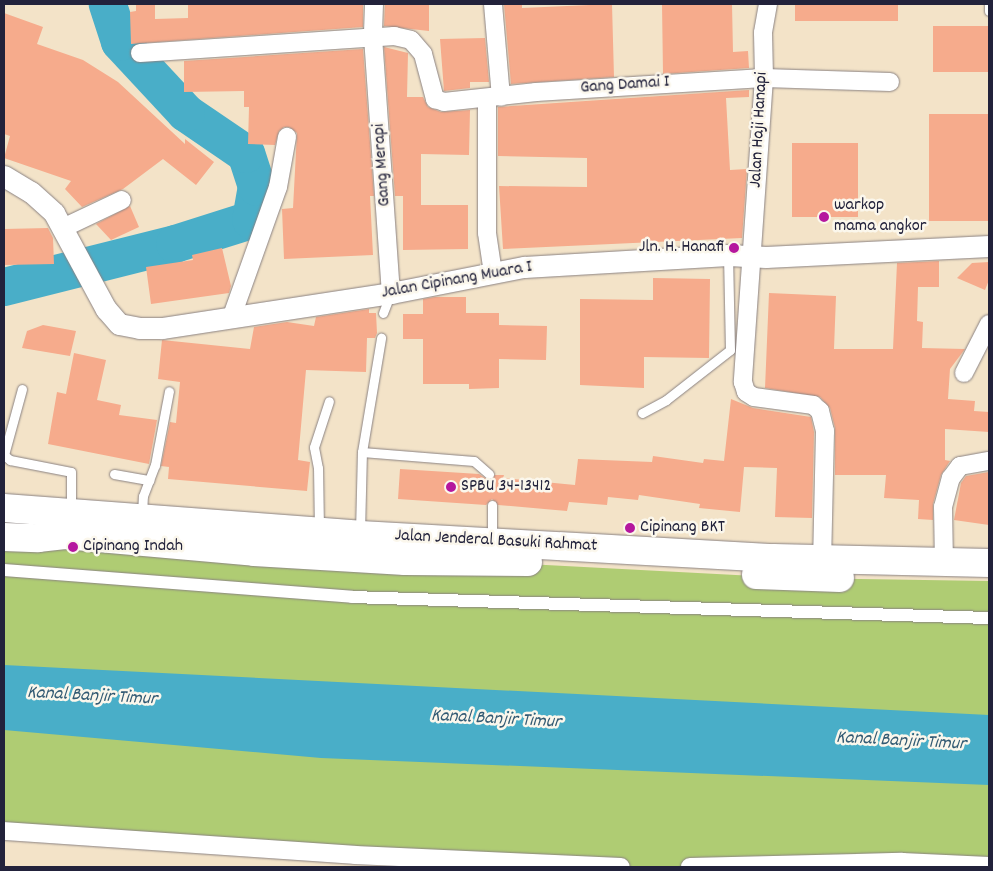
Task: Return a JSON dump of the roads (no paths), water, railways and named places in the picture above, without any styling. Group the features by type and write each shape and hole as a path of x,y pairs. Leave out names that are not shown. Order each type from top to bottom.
{"main road":[{"name":"Jalan Jenderal Basuki Rahmat","path":"4,508 319,530 360,535 822,559 944,564 989,563"},
{"name":"Jalan Jenderal Basuki Rahmat","path":"4,537 38,538 65,535 254,552 405,561 562,563 795,578 989,581"}],"street":[{"name":"Gang Merapi","path":"374,4 373,37 391,293"},
{"path":"493,4 494,98 487,233 493,273"},
{"name":"Jalan Haji Hanapi","path":"768,4 763,33 764,78 743,382 746,392 754,397 813,405 820,411 826,431 822,559"},
{"name":"Gang Damai I","path":"373,37 394,36 411,40 423,54 435,100 439,102 764,78 890,82"},
{"path":"140,53 373,37"},
{"path":"232,316 278,187 287,137"},
{"name":"Jalan Cipinang Muara I","path":"4,176 44,202 66,232 106,309 119,324 139,328 162,328 391,293 524,267 728,255 752,257 989,246"},
{"path":"66,232 122,200"},
{"path":"964,373 989,324"},
{"path":"944,564 942,523 949,483 960,466 989,461"},
{"path":"4,570 352,597 989,618"},
{"path":"4,830 355,855 621,867"},
{"path":"690,867 902,862 989,866"}],"lane":[{"path":"989,4 989,11"},
{"path":"642,413 666,400 730,350 728,255"},
{"path":"383,314 391,293"},
{"path":"360,535 362,452 381,338"},
{"path":"22,389 4,455 10,460 71,472 71,512"},
{"path":"142,519 143,496 149,480 169,391"},
{"path":"319,530 314,442 329,401"},
{"path":"362,452 474,461 489,474"},
{"path":"114,474 149,480"},
{"path":"492,505 492,542"}],"water":[{"name":"Kanal Banjir Timur","path":"4,665 989,715 989,785 321,758 4,730"}],"waterway":[{"path":"4,287 175,244 251,220 257,187 246,154 186,113 120,42 108,4"}],"place":[{"name":"warkop mama angkor","path":"824,217"},
{"name":"Jln. H. Hanafi","path":"734,248"},
{"name":"SPBU 34-13412","path":"451,487"},
{"name":"Cipinang BKT","path":"630,528"},
{"name":"Cipinang Indah","path":"73,547"}]}
